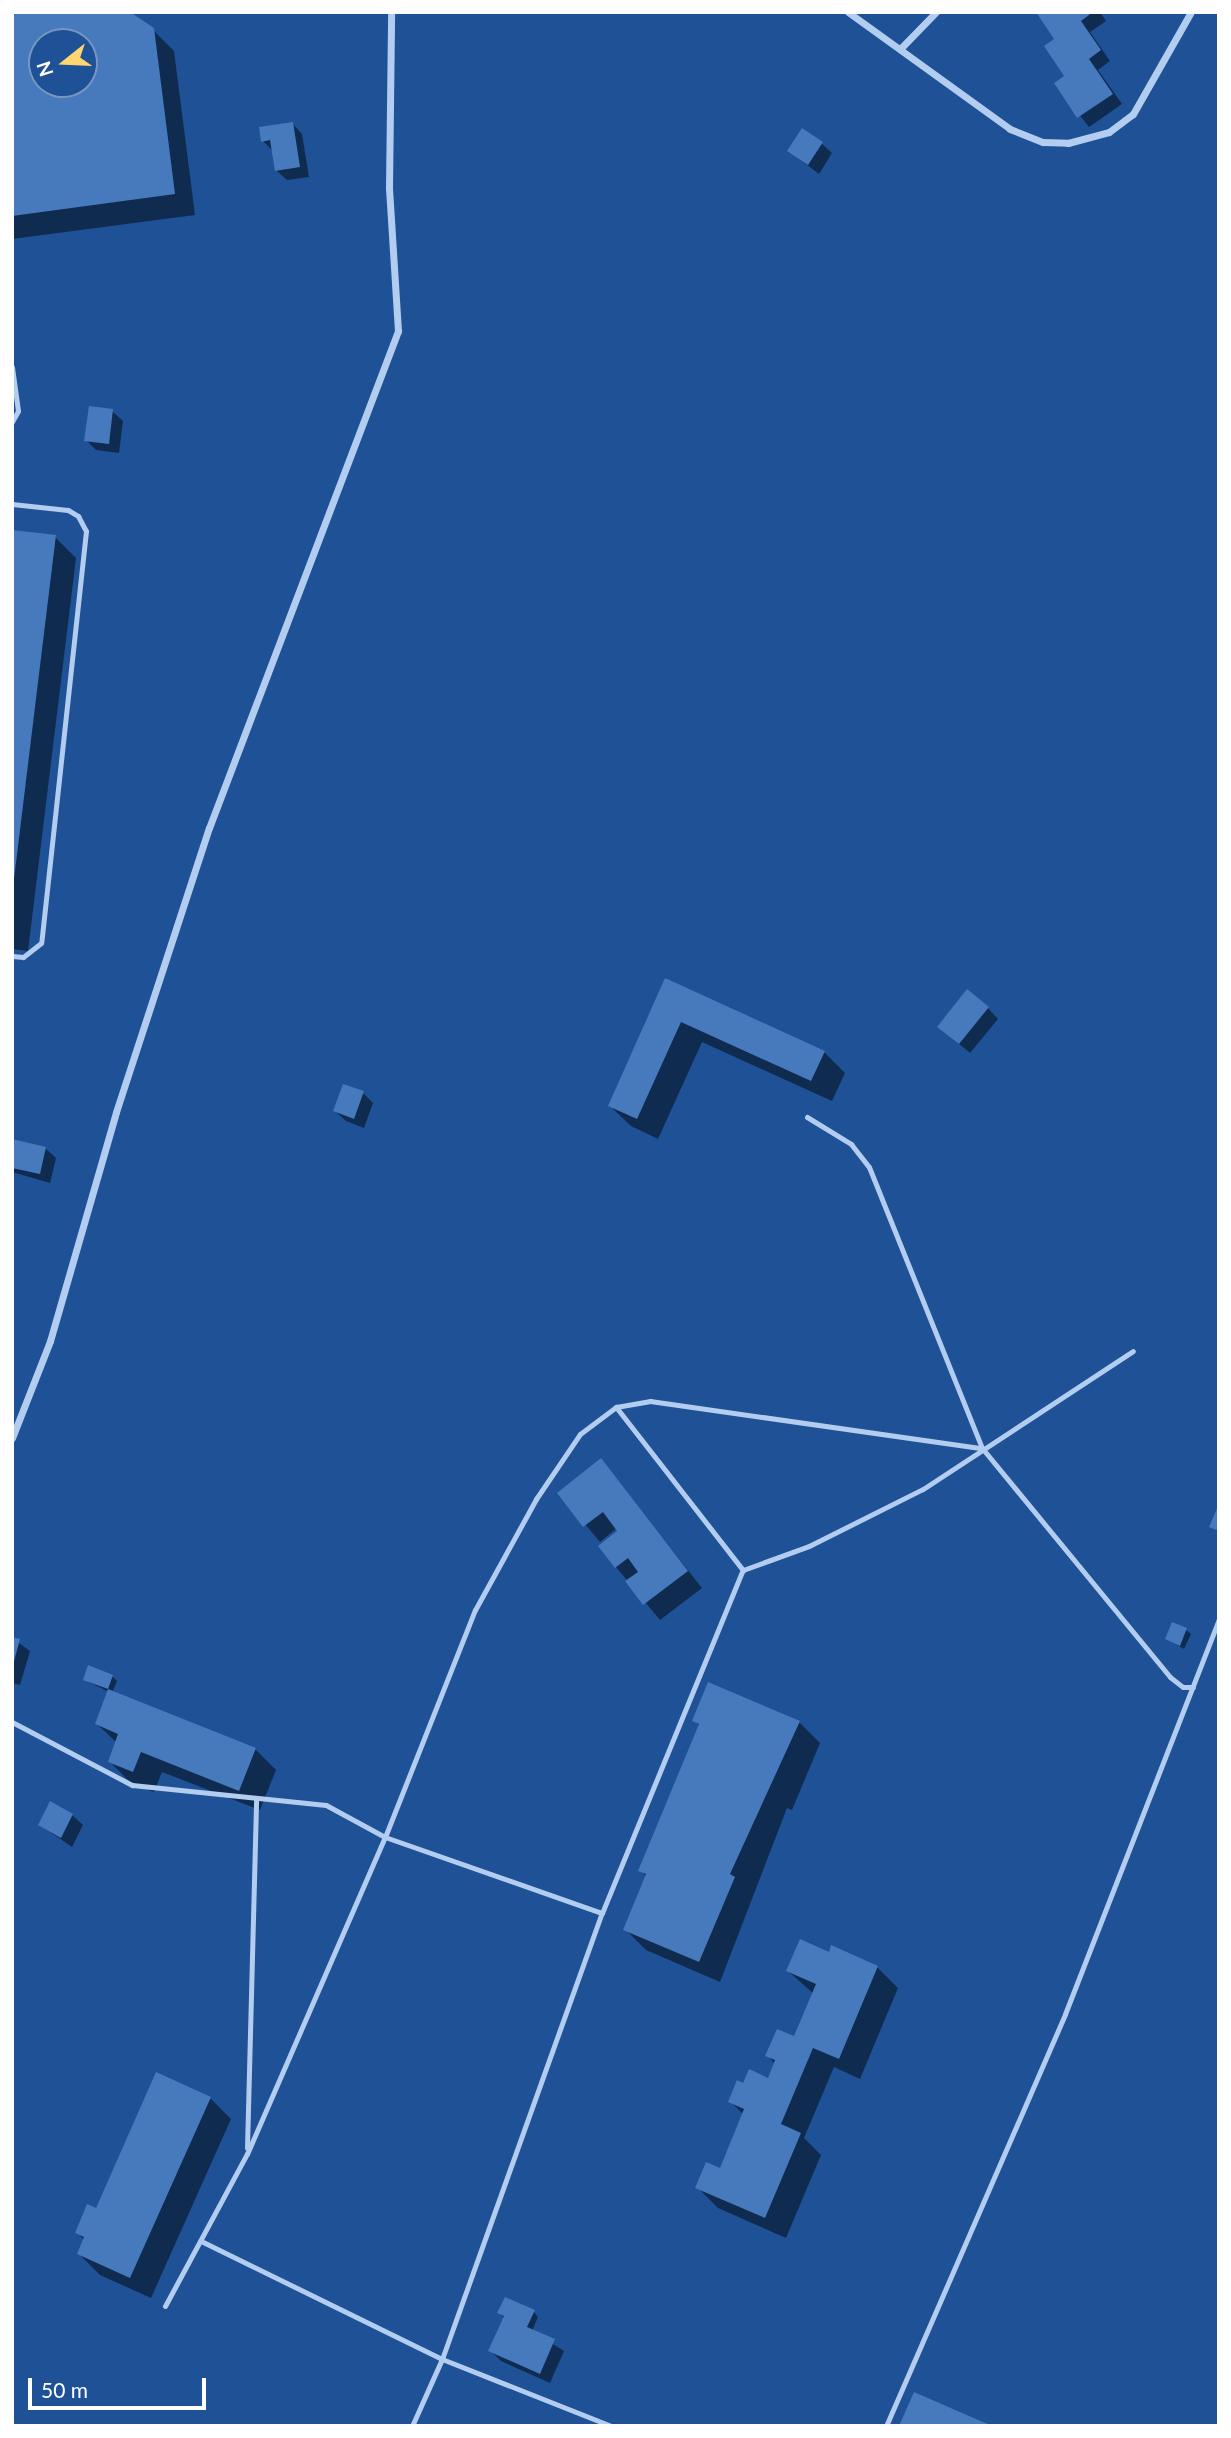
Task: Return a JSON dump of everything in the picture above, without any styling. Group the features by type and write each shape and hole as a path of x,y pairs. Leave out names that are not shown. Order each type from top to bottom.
{"street":[{"path":"12,1438 50,1341 117,1112 209,828 398,331 389,188 391,12"},
{"path":"848,12 1010,129 1043,142 1068,143 1109,132 1133,114 1191,12"},
{"path":"901,48 936,12"}],"lane":[{"path":"12,366 18,411 12,422"},
{"path":"12,505 68,510 78,516 86,531 41,943 23,957 12,956"},
{"path":"807,1117 851,1144 869,1167 982,1448 1170,1677 1183,1688 1193,1687"},
{"path":"412,2426 442,2359 602,1913 743,1570 809,1546 923,1489 1133,1351"},
{"path":"165,2306 203,2242 247,2154 385,1837 475,1610 513,1539 580,1434 616,1406 650,1401 982,1448"},
{"path":"616,1406 743,1570"},
{"path":"886,2426 1065,2014 1219,1620"},
{"path":"12,1722 132,1784 326,1805 385,1837 602,1913"},
{"path":"247,2154 256,1798"},
{"path":"203,2242 442,2359 611,2426"}],"building":[{"path":"12,12 130,12 154,28 175,194 12,216"},
{"path":"1036,12 1093,12 1081,21 1101,50 1089,59 1113,94 1077,118 1054,83 1064,76 1044,46 1054,39"},
{"path":"293,122 300,167 275,171 270,140 261,142 259,127"},
{"path":"802,128 823,142 808,165 787,151"},
{"path":"89,406 113,409 109,444 84,441"},
{"path":"12,530 56,535 14,879 12,879"},
{"path":"665,978 825,1051 811,1081 681,1022 637,1119 608,1106"},
{"path":"967,989 989,1007 959,1044 937,1027"},
{"path":"343,1084 364,1091 354,1119 333,1111"},
{"path":"12,1139 46,1147 40,1174 12,1168"},
{"path":"601,1458 688,1571 643,1605 625,1581 638,1572 628,1558 615,1568 598,1546 617,1531 603,1512 583,1527 557,1493"},
{"path":"1219,1504 1219,1531 1209,1527"},
{"path":"1172,1622 1187,1628 1180,1646 1165,1639"},
{"path":"12,1637 20,1639 13,1665 12,1665"},
{"path":"88,1665 113,1675 108,1689 83,1680"},
{"path":"708,1682 800,1721 730,1874 735,1877 699,1962 623,1930 646,1874 638,1871 699,1724 692,1721"},
{"path":"108,1689 256,1748 239,1791 141,1752 133,1772 108,1762 118,1734 95,1724"},
{"path":"50,1801 73,1814 61,1838 38,1825"},
{"path":"800,1939 829,1952 831,1945 878,1966 839,2059 813,2048 781,2124 801,2133 765,2218 695,2188 706,2162 720,2168 744,2109 728,2102 737,2080 743,2083 749,2069 768,2078 775,2060 765,2056 777,2029 794,2036 816,1984 786,1971"},
{"path":"156,2072 211,2097 130,2278 77,2254 84,2237 75,2233 87,2204 96,2208"},
{"path":"505,2297 535,2310 527,2327 555,2339 540,2374 488,2351 504,2316 497,2313"},
{"path":"914,2392 992,2426 899,2426"}]}
